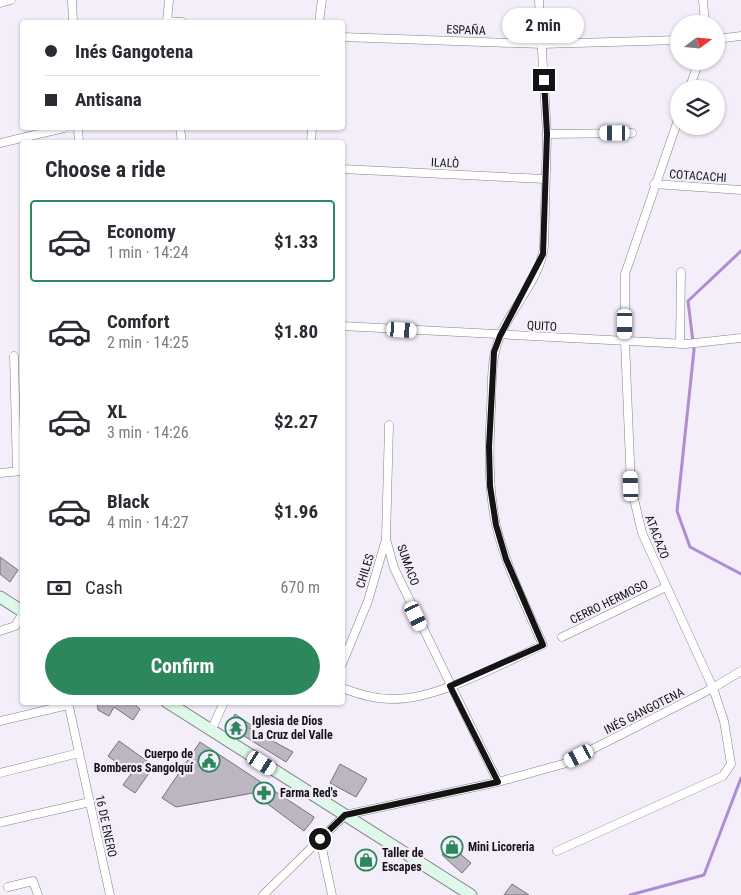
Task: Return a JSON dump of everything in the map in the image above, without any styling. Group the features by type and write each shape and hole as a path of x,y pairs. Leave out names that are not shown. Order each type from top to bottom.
{"main road":[{"path":"0,597 20,610"},
{"path":"172,705 471,895"}],"street":[{"path":"0,3 11,0"},
{"path":"72,0 74,20"},
{"path":"167,20 169,0"},
{"path":"319,20 322,0"},
{"path":"345,689 376,699 412,698 450,686 543,645 506,559 496,525 490,486 489,447 494,352 500,336 543,254 547,134 539,0"},
{"path":"703,0 705,15"},
{"path":"725,38 741,36"},
{"name":"ESPAÑA","path":"345,37 542,44 670,40"},
{"path":"0,142 55,130"},
{"path":"547,134 632,133"},
{"name":"ATACAZO","path":"557,850 723,776 731,764 724,720 713,688 642,534 633,500 624,341 625,274 654,184 672,135"},
{"name":"ILALÒ","path":"345,169 545,179"},
{"name":"COTACACHI","path":"654,184 741,190"},
{"path":"681,272 684,344"},
{"name":"QUITO","path":"345,326 500,336 684,344 741,338"},
{"path":"0,473 20,471 14,356"},
{"name":"SUMACO","path":"389,425 386,539 394,568 498,782"},
{"name":"CHILES","path":"345,657 368,601 386,539"},
{"name":"CERRO HERMOSO","path":"562,638 666,587"},
{"path":"0,631 15,626 20,618"},
{"name":"INÉS GANGOTENA","path":"345,815 498,782 562,764 713,688 741,671"},
{"path":"0,721 64,705"},
{"name":"16 DE ENERO","path":"68,705 110,895"},
{"path":"211,731 223,705"},
{"path":"0,773 79,753"},
{"path":"2,822 90,802"},
{"path":"263,895 345,815"},
{"path":"320,839 332,895"},
{"path":"8,887 32,881 38,895"}],"building":[{"path":"0,557 18,570 10,582 0,574"},
{"path":"97,705 135,705 140,709 133,720 114,707 109,716 98,710"},
{"path":"235,714 251,725 249,728 293,752 286,762 228,726"},
{"path":"119,741 154,766 135,793 123,785 131,774 108,756"},
{"name":"Cuerpo de Bomberos Sangolquí","path":"200,742 314,817 312,821 304,831 253,793 176,807 162,798"},
{"path":"340,764 367,779 356,797 330,783"},
{"path":"450,845 471,863 462,873 442,855"},
{"name":"Taller de Escapes","path":"367,850 373,867 365,870 359,853"},
{"path":"512,884 529,895 504,895"}],"waterway":[{"path":"741,251 688,301 694,350 677,511 690,547 741,574"},
{"path":"630,895 704,875 741,778"}],"place":[{"name":"Iglesia de Dios La Cruz del Valle","path":"236,728"},
{"name":"Cuerpo de Bomberos Sangolquí","path":"209,761"},
{"name":"Farma Red's","path":"264,793"},
{"name":"Mini Licoreria","path":"452,847"},
{"name":"Taller de Escapes","path":"366,860"}],"route":[{"path":"320,839 345,815 498,782 450,686 543,645 506,559 496,525 490,486 489,447 494,352 500,336 543,254 547,134 544,80"}]}
